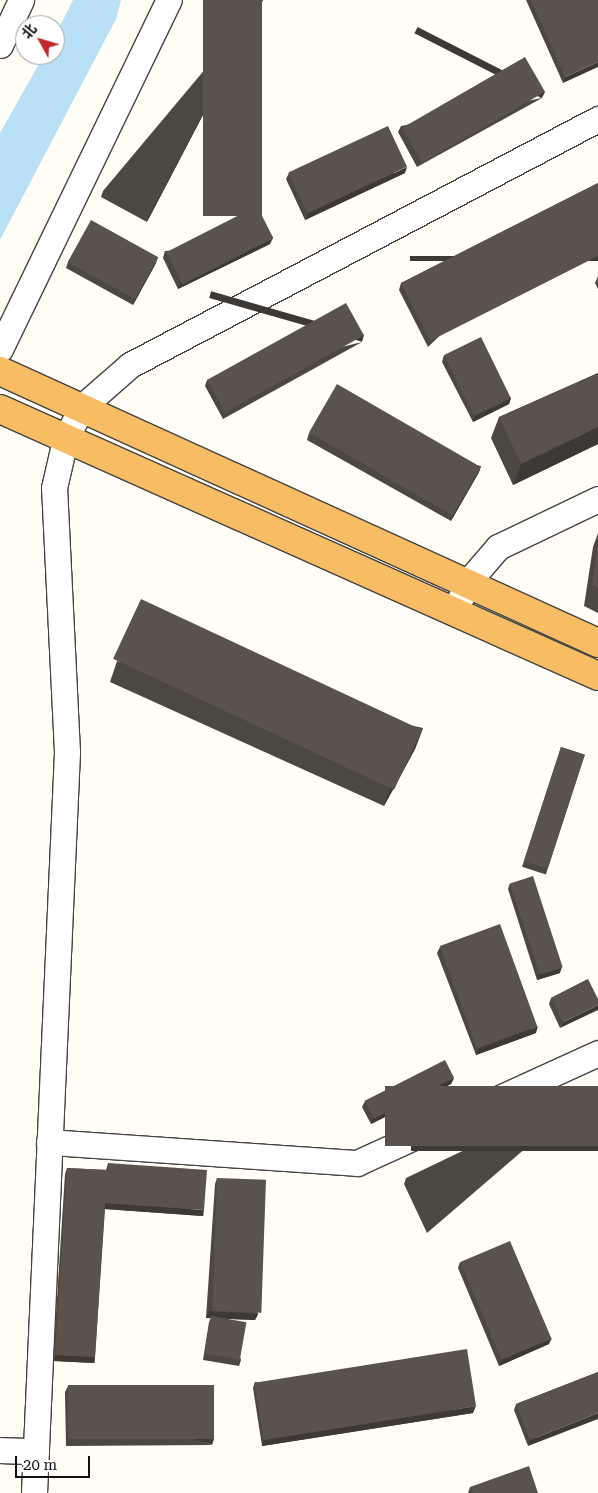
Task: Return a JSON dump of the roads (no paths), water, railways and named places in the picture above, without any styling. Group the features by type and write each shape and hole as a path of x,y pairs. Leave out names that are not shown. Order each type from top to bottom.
{"highway":[{"path":"0,372 82,407 598,643"},
{"path":"0,409 598,676"}],"street":[{"path":"0,45 21,0"},
{"path":"0,349 168,0"},
{"path":"34,1493 67,752 54,488 66,440 82,407 130,365 598,120"},
{"path":"455,611 467,583 498,547 598,499"},
{"path":"49,1142 357,1163 598,1053"},
{"path":"0,1450 36,1451"}],"water":[{"path":"73,0 121,0 116,19 0,240 0,133 38,65 65,65 65,16"}]}
